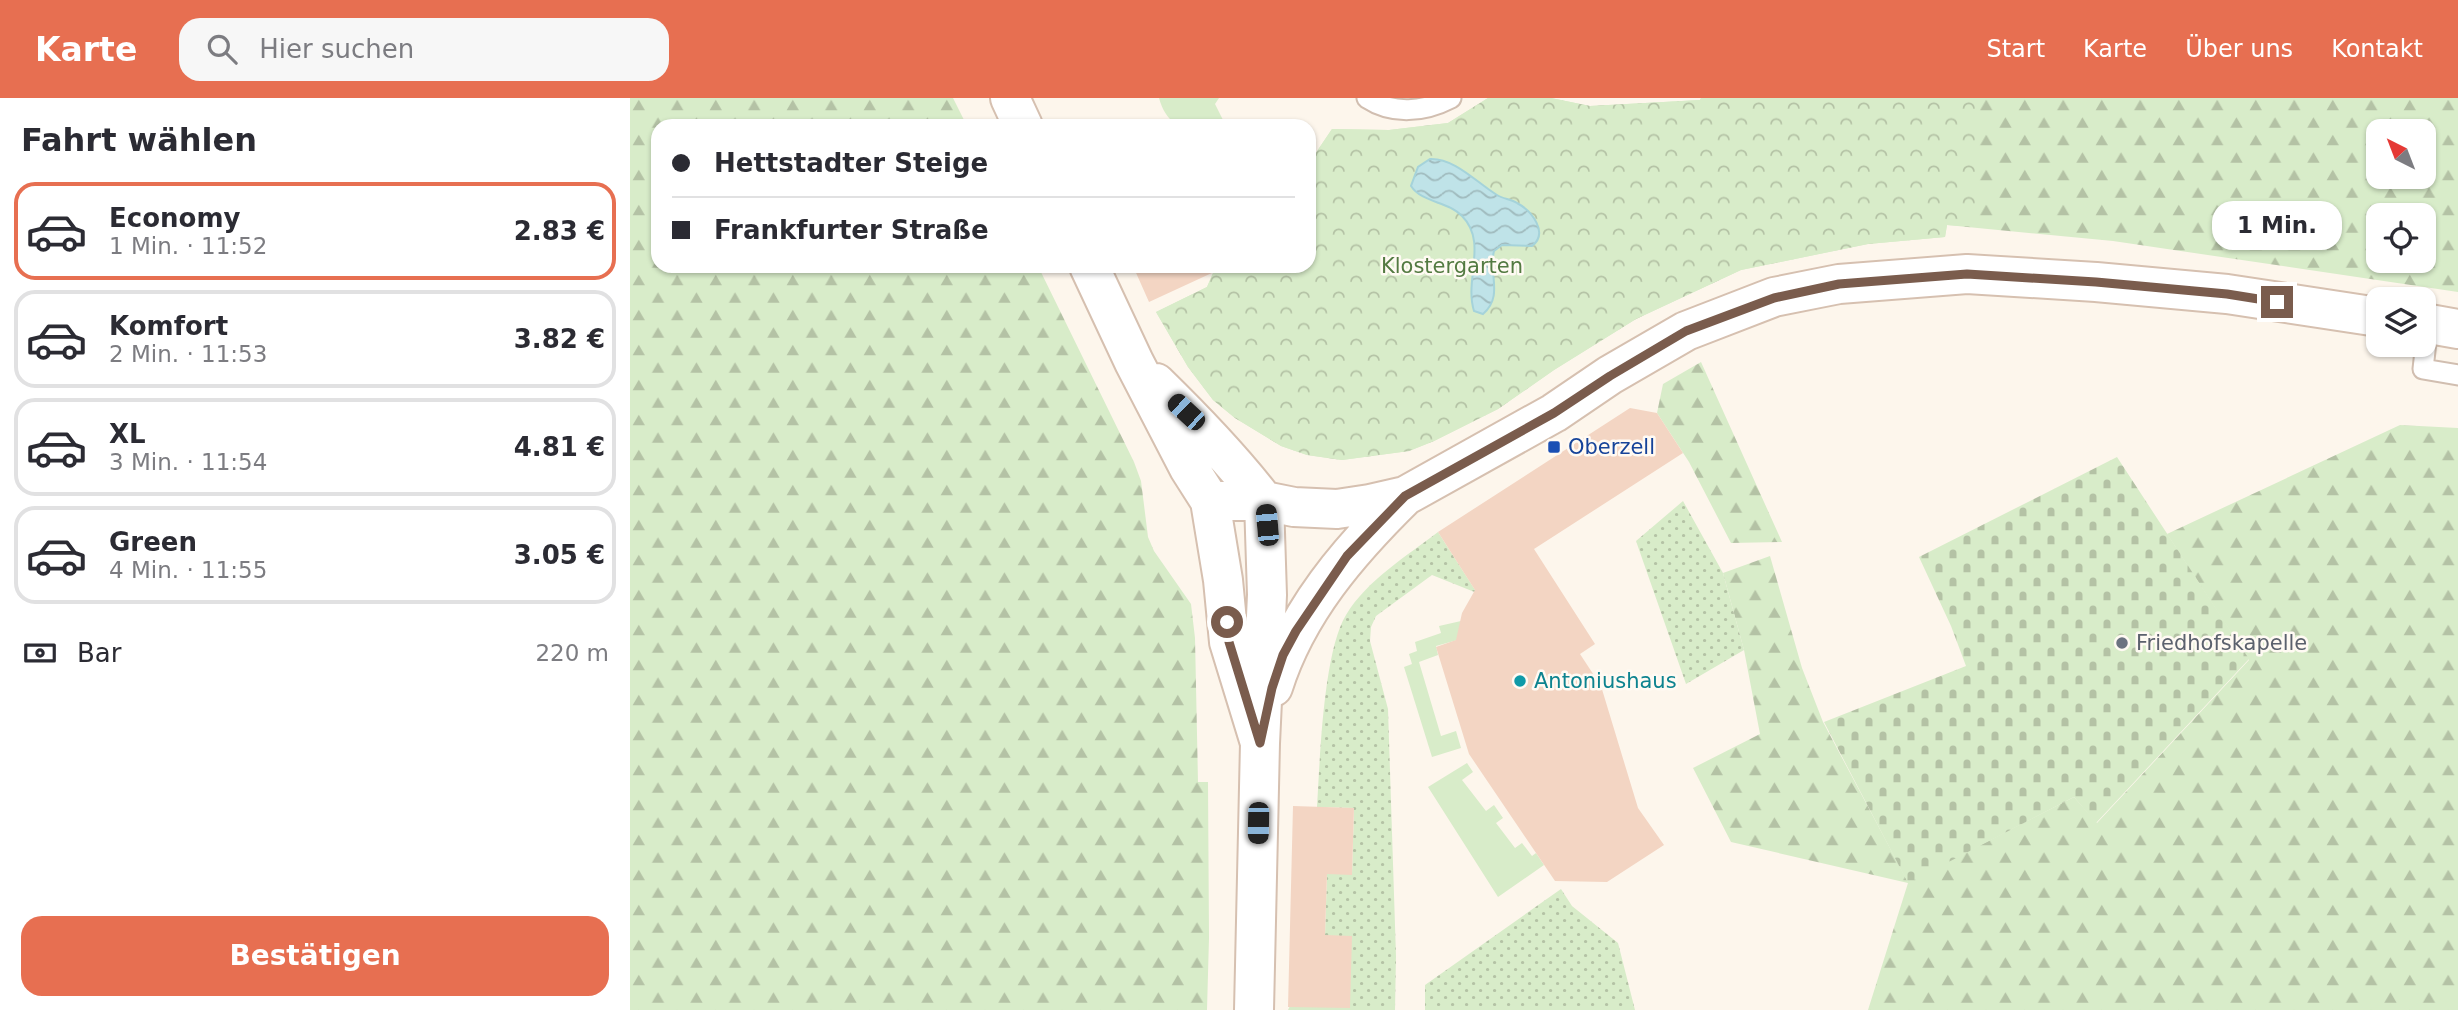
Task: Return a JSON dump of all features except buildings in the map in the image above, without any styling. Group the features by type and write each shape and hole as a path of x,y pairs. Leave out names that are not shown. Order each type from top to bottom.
{"main road":[{"path":"1010,98 1020,119"},
{"path":"1092,273 1134,362 1189,468 1210,500 1223,580 1229,642 1260,743"},
{"path":"1210,500 1265,501 1294,507 1337,509 1405,496 1554,413 1686,331 1774,298 1839,284 1967,274 2019,277 2227,294 2366,315"},
{"path":"1134,362 1202,427 1265,501 1267,587 1260,743 1254,1010"},
{"path":"1260,743 1272,688 1283,655 1296,631 1347,556 1405,496"},
{"path":"1215,540 1265,501"}],"lane":[{"path":"1367,98 1380,107 1413,111 1451,98"},
{"path":"2437,325 2423,369 2458,375"}],"green space":[{"path":"630,98 953,98 964,119 651,119 651,273 1041,273 1134,462 1141,481 1148,537 1154,551 1191,604 1195,638 1198,782 1208,782 1207,1010 630,1010"},
{"path":"1159,98 1219,98 1215,104 1222,119 1170,119"},
{"name":"Klostergarten","path":"1488,98 1551,98 1590,106 1701,98 2458,98 2458,292 2113,241 1947,225 1945,237 1868,244 1741,270 1636,319 1498,409 1409,451 1342,460 1307,455 1281,446 1235,418 1213,400 1188,367 1156,312 1207,287 1213,273 1316,273 1316,153 1332,129 1389,130 1448,123"},
{"name":"Klostergarten","path":"1488,98 1551,98 1590,106 1701,98 1980,98 1976,227 1947,225 1945,237 1868,244 1741,270 1636,319 1498,409 1409,451 1342,460 1307,455 1281,446 1235,418 1213,400 1188,367 1156,312 1207,287 1213,273 1316,273 1316,153 1332,129 1389,130 1448,123"},
{"path":"1701,362 1782,542 1731,543 1689,462 1657,413 1663,384"},
{"path":"2400,425 2458,428 2458,1010 1868,1010 1908,883 1731,842 1693,768 1760,734 1744,650 1723,573 1770,556 1802,668 1823,722 1908,882 2074,797 2097,823 2249,660 2167,534"},
{"path":"2117,457 2249,659 2096,823 2074,797 1908,883 1824,722 1966,666 1919,557"},
{"path":"1683,501 1723,573 1744,650 1686,684 1636,541"},
{"path":"1438,532 1477,593 1432,575 1376,616 1371,627 1370,641 1388,709 1396,956 1395,1010 1288,1010 1325,935 1327,874 1352,874 1354,808 1317,807 1324,708 1338,632 1346,615 1365,591 1388,569"},
{"path":"1461,621 1461,639 1436,646 1438,655 1419,662 1441,736 1456,731 1461,748 1432,757 1404,667 1412,664 1409,654 1417,651 1415,642 1441,633 1439,626"},
{"path":"1467,763 1473,772 1462,780 1486,811 1494,805 1503,818 1496,823 1515,848 1522,843 1532,856 1536,853 1544,865 1498,897 1428,787"},
{"path":"1561,889 1572,906 1618,943 1635,1010 1425,1010 1425,985"}],"water":[{"path":"1430,159 1457,167 1497,195 1523,207 1533,217 1539,229 1537,241 1532,246 1502,245 1494,251 1493,300 1483,314 1474,311 1472,299 1475,249 1470,226 1456,211 1422,196 1411,186 1418,167"}],"place":[{"name":"Oberzell","path":"1554,447"},
{"name":"Friedhofskapelle","path":"2122,643"},
{"name":"Antoniushaus","path":"1520,681"}],"route":[{"path":"1227,622 1229,642 1260,743 1272,688 1283,655 1296,631 1347,556 1371,528 1405,496 1554,413 1686,331 1774,298 1839,284 1967,274 2096,282 2227,294 2277,302"}]}
